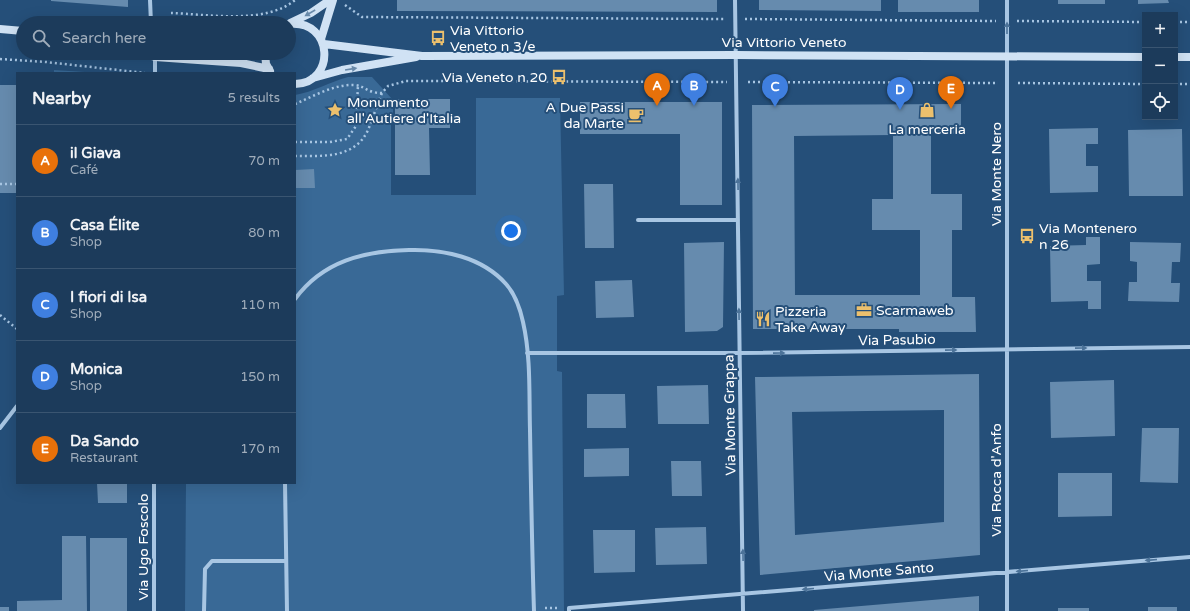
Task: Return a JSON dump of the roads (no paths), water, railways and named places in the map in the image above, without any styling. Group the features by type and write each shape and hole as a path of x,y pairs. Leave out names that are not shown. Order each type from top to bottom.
{"street":[{"path":"150,0 151,16"},
{"path":"296,20 311,13 330,0"},
{"path":"313,78 324,63 322,41 333,0"},
{"name":"Via Monte Grappa","path":"735,0 743,611"},
{"name":"Via Monte Nero","path":"1007,0 1007,349"},
{"path":"296,25 308,26 322,41"},
{"path":"0,29 16,30"},
{"name":"Via Vittorio Veneto","path":"322,41 422,56 736,55 1142,57"},
{"name":"Via Vittorio Veneto","path":"296,84 303,83 313,78 358,68 422,56"},
{"path":"1178,57 1190,57"},
{"path":"155,60 155,72"},
{"path":"198,60 241,63 270,71"},
{"path":"266,60 270,71"},
{"path":"638,220 738,220"},
{"path":"296,298 305,285 322,272 341,262 363,254 388,250 413,250 456,255 492,270 506,284 517,301 523,321 527,353 534,610"},
{"name":"Via Pasubio","path":"527,353 740,354 1190,347"},
{"name":"Via Rocca d'Anfo","path":"1006,611 1007,349"},
{"path":"0,428 16,407"},
{"name":"Via Ugo Foscolo","path":"154,484 154,611"},
{"path":"285,484 287,611"},
{"name":"Via Monte Santo","path":"569,609 1190,557"},
{"path":"204,611 205,569 212,561 286,561"}],"place":[{"name":"Via Vittorio Veneto n 3/e","path":"438,38"},
{"name":"Via Veneto n 20","path":"559,77"},
{"name":"il Giava","path":"657,106"},
{"name":"Casa Élite","path":"694,106"},
{"name":"I fiori di Isa","path":"775,107"},
{"name":"Da Sando","path":"951,109"},
{"name":"Monumento all'Autiere d'Italia","path":"335,110"},
{"name":"Monica","path":"900,110"},
{"name":"La merceria","path":"927,110"},
{"name":"A Due Passi da Marte","path":"636,115"},
{"name":"Via Montenero n 26","path":"1027,236"},
{"name":"Scarmaweb","path":"864,310"},
{"name":"Pizzeria Take Away","path":"763,319"}]}
